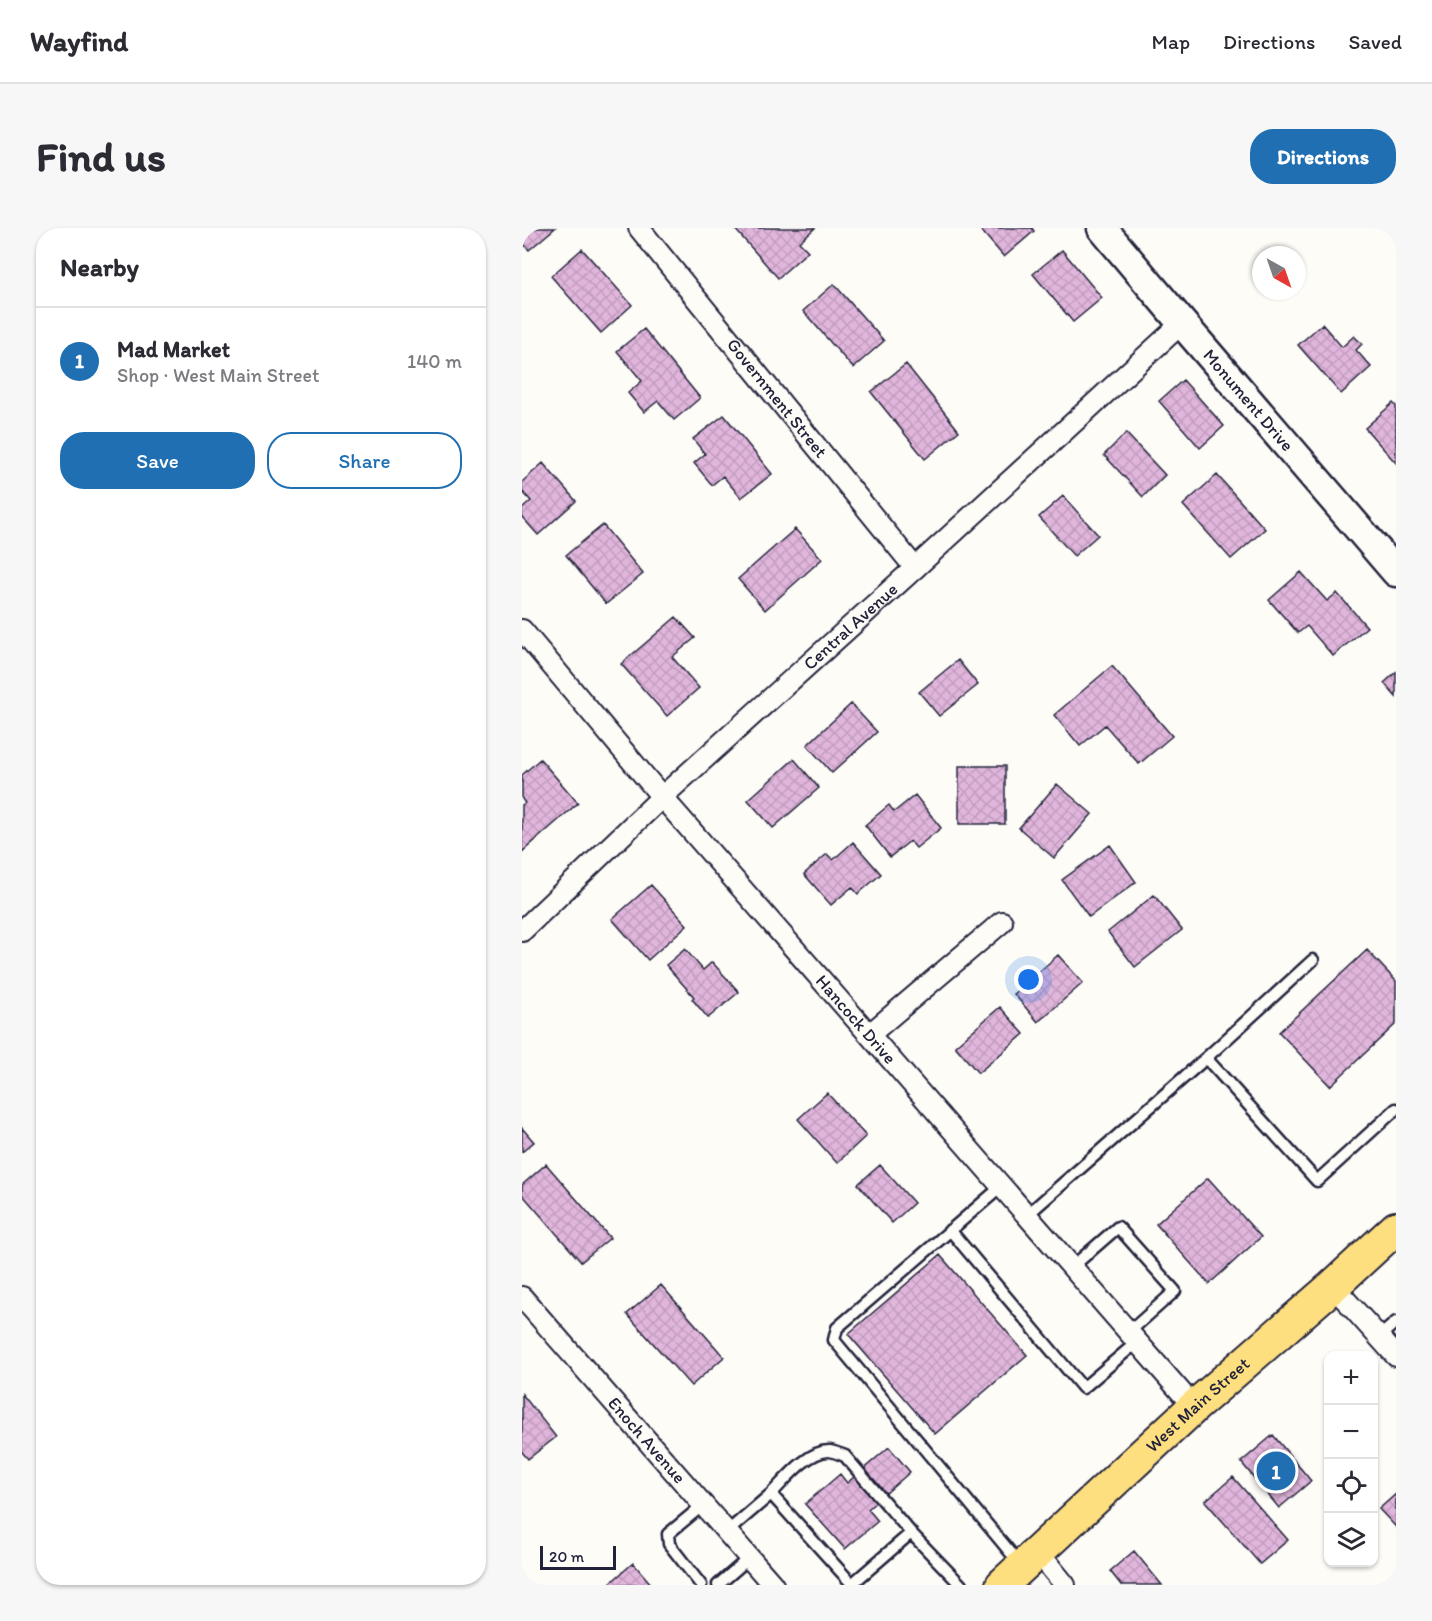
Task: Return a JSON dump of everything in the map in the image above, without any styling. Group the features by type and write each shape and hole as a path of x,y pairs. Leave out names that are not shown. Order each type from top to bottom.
{"main road":[{"name":"West Main Street","path":"1020,1568 1194,1407 1396,1228"}],"street":[{"name":"Government Street","path":"639,228 915,568"},
{"name":"Monument Drive","path":"1102,228 1395,567"},
{"name":"Central Avenue","path":"522,931 662,797 1182,323"},
{"name":"Hancock Drive","path":"522,630 662,797 1194,1407"},
{"path":"870,1034 1002,922"},
{"path":"1333,1286 1396,1356"},
{"name":"Enoch Avenue","path":"522,1298 773,1585"},
{"path":"1020,1568 1065,1585"}],"lane":[{"path":"1027,1215 1206,1059 1313,960"},
{"path":"1206,1059 1317,1181 1396,1109"},
{"path":"1002,1186 837,1328 834,1340 1020,1568"},
{"path":"950,1230 1083,1388 1175,1291 1118,1227 1072,1267"},
{"path":"1379,1337 1396,1322"},
{"path":"727,1532 771,1494 798,1466 813,1456 830,1451 845,1456 911,1533 961,1585"},
{"path":"771,1494 852,1584 911,1533"},
{"path":"701,1585 669,1544 668,1534 703,1505"},
{"path":"717,1585 749,1558"}],"building":[{"path":"522,228 555,228 529,250 522,242"},
{"path":"734,228 815,228 799,242 808,251 778,278"},
{"path":"979,228 1032,228 1034,231 1004,257"},
{"path":"582,249 632,305 601,333 551,276"},
{"path":"1062,250 1102,298 1073,322 1033,274"},
{"path":"834,284 884,341 853,368 803,311"},
{"path":"1322,324 1342,347 1354,336 1362,344 1356,350 1371,367 1341,394 1298,345"},
{"path":"644,329 700,398 674,420 658,401 644,412 628,393 642,381 617,351"},
{"path":"906,364 959,431 925,459 871,392"},
{"path":"1183,380 1224,426 1200,448 1159,401"},
{"path":"1393,403 1396,406 1396,463 1365,428"},
{"path":"724,415 772,474 741,498 723,476 712,485 694,463 705,454 693,439"},
{"path":"1126,433 1165,475 1143,497 1104,455"},
{"path":"543,463 576,501 538,535 522,517 522,509 531,501 522,491 522,482"},
{"path":"1217,475 1265,529 1231,559 1183,505"},
{"path":"1063,496 1098,535 1074,556 1039,517"},
{"path":"603,525 643,574 606,604 566,555"},
{"path":"795,529 822,559 765,610 738,579"},
{"path":"1301,572 1327,601 1337,593 1367,627 1333,656 1307,626 1298,633 1269,600"},
{"path":"676,617 695,638 672,657 699,688 667,716 621,664"},
{"path":"958,660 978,685 939,716 919,692"},
{"path":"1112,666 1172,736 1139,764 1105,725 1080,746 1054,715"},
{"path":"1396,672 1396,697 1384,683"},
{"path":"851,704 877,732 832,773 807,745"},
{"path":"540,759 578,803 522,852 522,805 525,803 522,799 522,775"},
{"path":"794,759 819,788 773,828 748,800"},
{"path":"959,766 1005,766 1005,824 959,824"},
{"path":"1057,784 1092,814 1054,858 1019,828"},
{"path":"915,795 941,828 916,848 910,841 890,857 865,825 889,805 894,812"},
{"path":"853,842 881,874 858,894 852,887 831,905 804,874 827,854 833,860"},
{"path":"1110,845 1136,882 1089,917 1062,880"},
{"path":"651,885 687,925 648,960 612,919"},
{"path":"1154,895 1182,930 1135,967 1108,932"},
{"path":"685,949 703,970 712,962 739,992 708,1018 692,999 694,997 666,965"},
{"path":"1367,950 1396,981 1396,1024 1330,1086 1279,1032"},
{"path":"1058,955 1083,983 1038,1022 1014,994"},
{"path":"1000,1007 1024,1034 978,1073 955,1046"},
{"path":"827,1093 866,1136 837,1163 798,1119"},
{"path":"522,1128 534,1142 522,1152"},
{"path":"546,1164 610,1238 581,1262 522,1194 522,1185"},
{"path":"880,1165 914,1203 892,1223 858,1184"},
{"path":"1208,1178 1261,1237 1209,1284 1156,1224"},
{"path":"940,1255 1027,1355 935,1434 848,1334"},
{"path":"661,1285 724,1357 691,1386 627,1314"},
{"path":"522,1394 556,1437 528,1459 522,1452"},
{"path":"1273,1435 1311,1481 1279,1508 1241,1462"},
{"path":"889,1447 910,1472 868,1509 878,1521 845,1549 805,1504 840,1474 847,1483"},
{"path":"1233,1477 1288,1540 1260,1564 1205,1501"},
{"path":"1396,1494 1396,1527 1379,1509"},
{"path":"1134,1551 1162,1585 1121,1585 1110,1571"},
{"path":"633,1563 652,1585 608,1585"}],"place":[{"name":"Mad Market","path":"1276,1471"}]}
